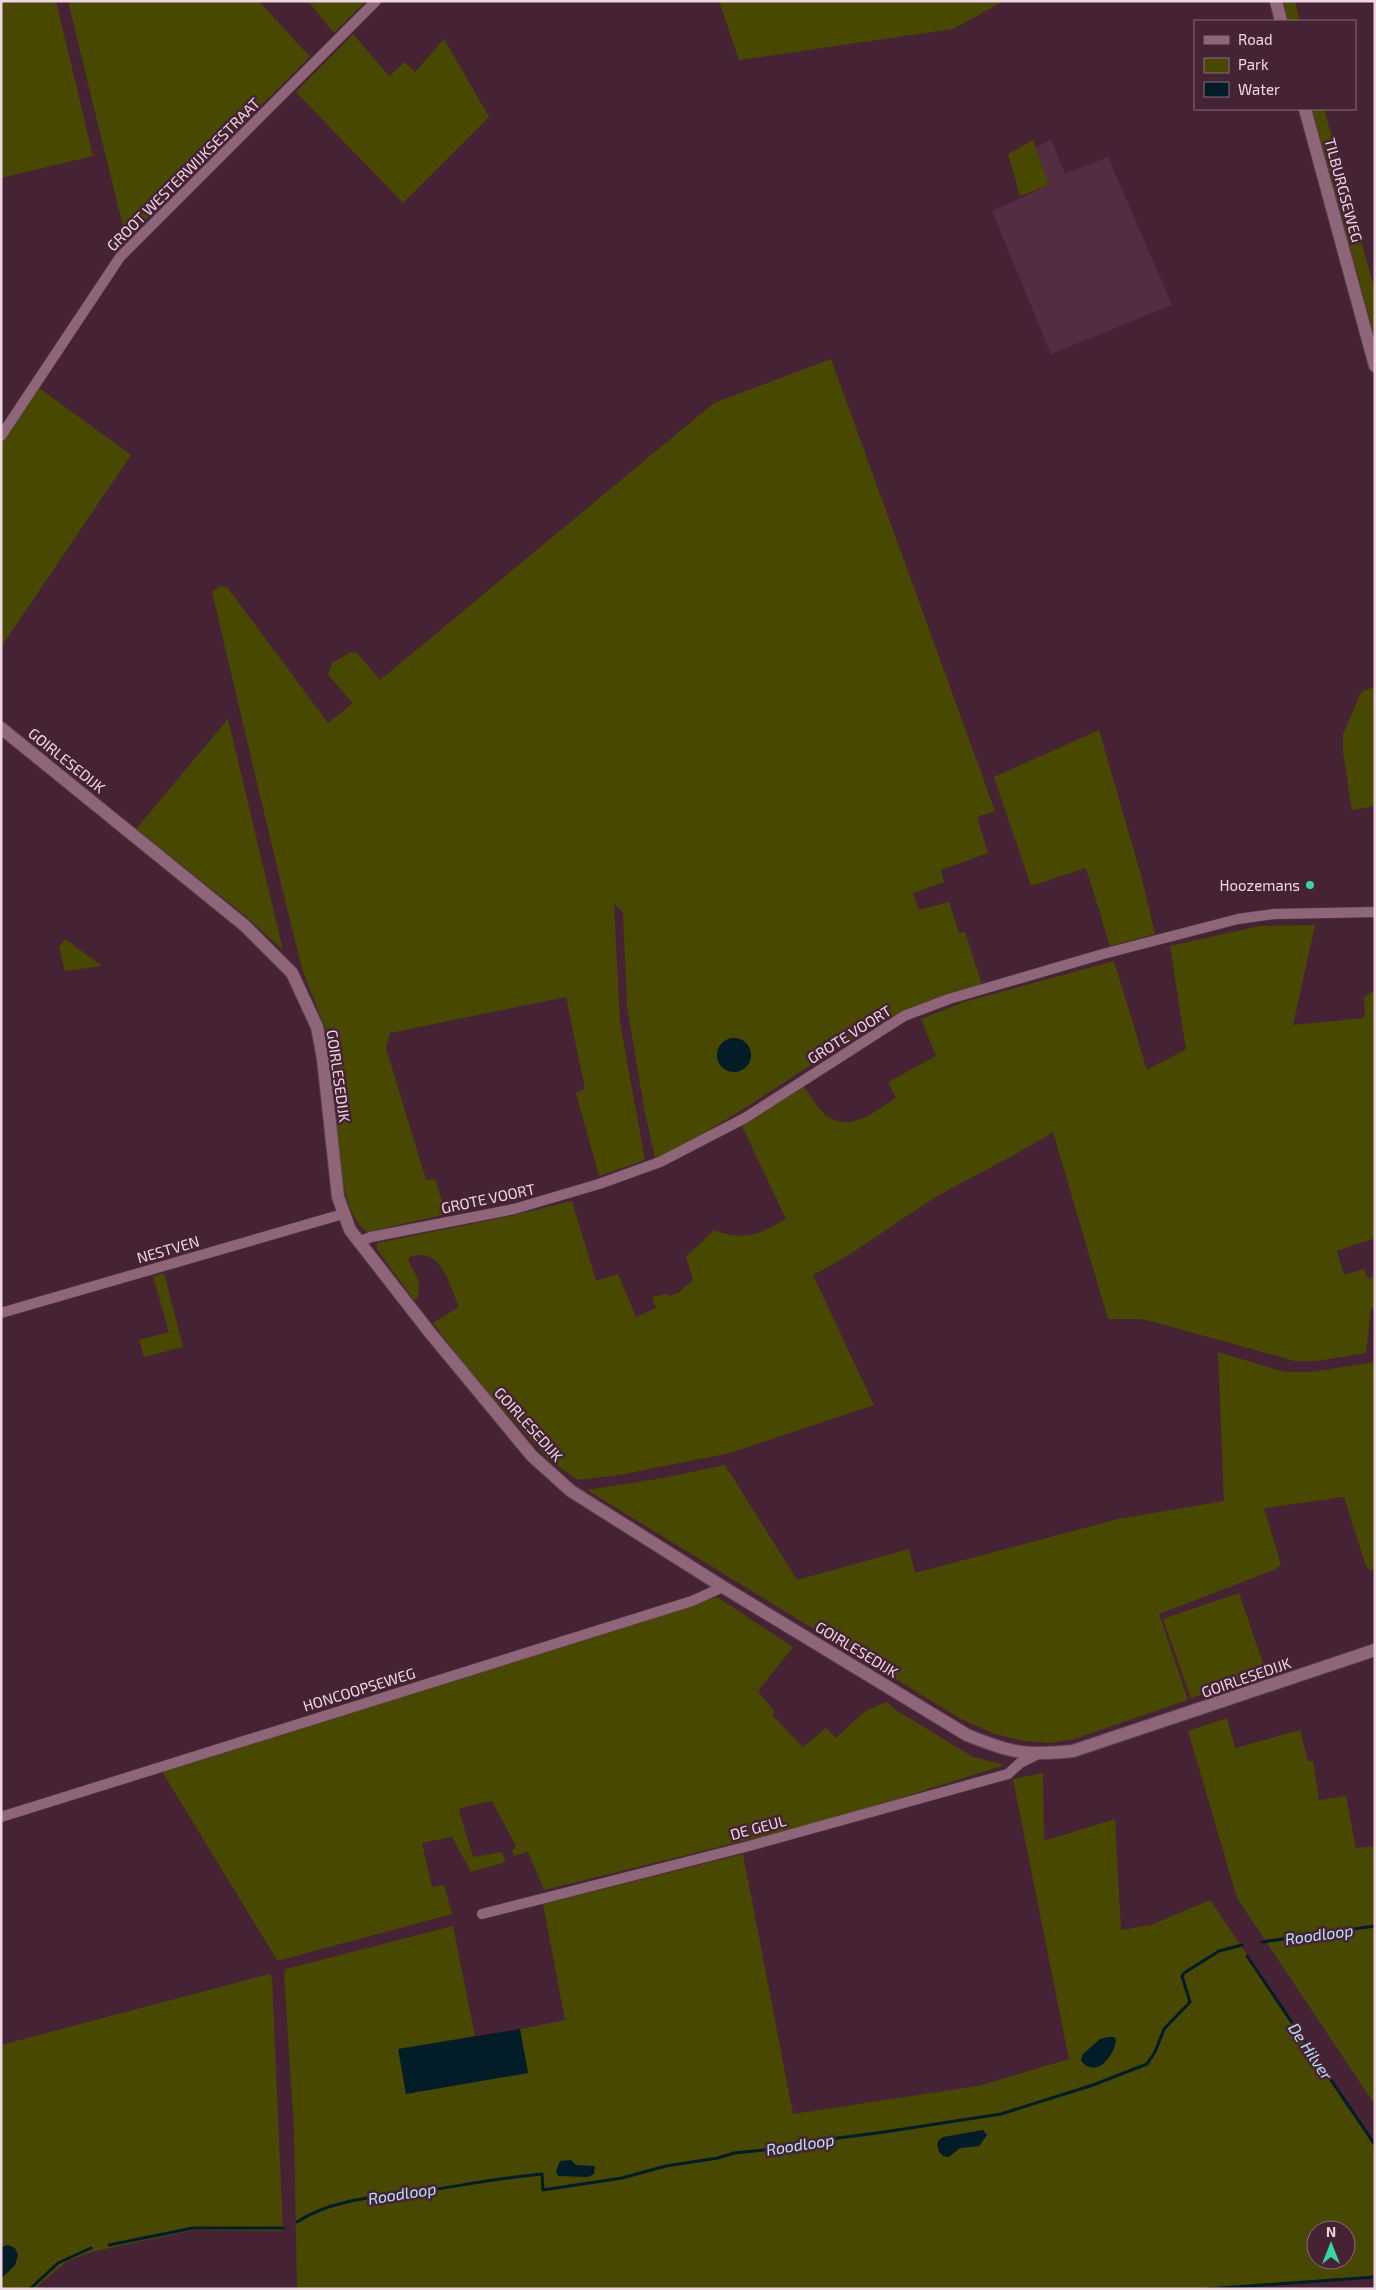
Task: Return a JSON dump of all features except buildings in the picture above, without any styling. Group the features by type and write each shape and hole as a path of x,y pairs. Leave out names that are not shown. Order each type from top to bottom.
{"street":[{"name":"GROOT WESTERWIJKSESTRAAT","path":"1,436 120,257 376,1"},
{"path":"1276,1 1281,20"},
{"name":"TILBURGSEWEG","path":"1305,110 1375,366"},
{"name":"GOIRLESEDIJK","path":"1,728 244,925 292,973 317,1027 323,1059 334,1174 343,1214 358,1242 532,1456 571,1491 967,1735 998,1748 1036,1755 1073,1751 1375,1650"},
{"name":"GROTE VOORT","path":"358,1242 514,1209 590,1187 660,1162 744,1118 904,1016 958,996 1103,954 1238,919 1274,914 1375,912"},
{"name":"NESTVEN","path":"1,1313 343,1214"},
{"name":"HONCOOPSEWEG","path":"1,1817 692,1601 724,1587"},
{"name":"DE GEUL","path":"482,1914 749,1846 1008,1774 1020,1763 1036,1755"}],"shaded area":[{"path":"1051,139 1065,174 1108,157 1172,305 1051,354 992,211 1049,185 1036,148"}],"green space":[{"path":"1,1 56,1 93,156 1,178"},
{"path":"68,1 259,1 310,57 126,239"},
{"path":"308,1 366,1 334,33"},
{"path":"719,1 1004,1 953,29 739,60"},
{"path":"1283,1 1295,1 1300,20 1288,20"},
{"path":"353,34 389,76 405,62 415,72 444,39 489,117 403,203 296,92"},
{"path":"1312,110 1324,110 1375,291 1375,338"},
{"path":"1033,140 1049,185 1020,196 1008,154"},
{"path":"831,359 995,811 977,817 988,853 941,870 944,882 913,893 919,910 949,902 959,933 965,932 982,985 928,1003 876,1026 675,1151 655,1158 645,1113 627,1006 623,912 614,904 620,1023 645,1160 599,1176 576,1093 585,1089 566,997 390,1033 386,1048 426,1180 435,1179 446,1214 368,1232 356,1220 348,1201 342,1176 331,1051 325,1027 299,957 212,592 220,586 227,587 328,723 353,703 328,675 332,663 351,652 357,653 380,680 714,403","holes":["730,1038 735,1038 751,1057 748,1065 721,1067 717,1059 718,1050"]},
{"path":"39,388 131,455 1,647 1,444"},
{"path":"1375,687 1375,806 1352,810 1343,752 1343,734 1360,695 1363,691"},
{"path":"228,719 283,950 247,917 136,829"},
{"path":"1099,730 1141,875 1155,934 1110,946 1086,868 1031,886 994,777"},
{"path":"1315,925 1293,1025 1363,1018 1365,1014 1364,998 1375,989 1375,1238 1337,1251 1344,1275 1364,1269 1368,1279 1375,1276 1375,1309 1371,1309 1366,1353 1316,1361 1295,1361 1154,1322 1139,1319 1108,1319 1053,1132 936,1197 845,1257 813,1275 874,1405 730,1453 619,1475 578,1480 549,1460 473,1376 433,1323 459,1307 448,1279 437,1262 430,1257 421,1255 410,1257 408,1260 419,1281 418,1298 414,1300 377,1249 377,1243 506,1217 572,1201 596,1281 618,1274 636,1317 656,1308 652,1297 666,1294 669,1296 678,1293 693,1280 686,1257 714,1230 725,1234 752,1235 786,1219 742,1126 804,1087 820,1109 835,1120 853,1121 871,1114 896,1098 888,1082 936,1056 921,1019 964,1002 1114,961 1147,1070 1186,1049 1170,946 1259,926"},
{"path":"65,939 102,966 65,971 59,947"},
{"path":"164,1273 183,1347 144,1357 139,1340 169,1332 153,1276"},
{"path":"1218,1352 1284,1372 1311,1372 1375,1362 1375,1570 1369,1570 1365,1563 1344,1497 1264,1508 1281,1565 1274,1570 1159,1614 1188,1700 1074,1739 1050,1743 1024,1741 995,1734 961,1719 587,1490 663,1478 725,1465 797,1580 909,1549 915,1573 1118,1519 1224,1501"},
{"path":"1239,1593 1266,1672 1191,1698 1163,1619"},
{"path":"717,1597 793,1647 758,1691 775,1712 772,1715 803,1747 826,1728 836,1738 864,1712 886,1702 899,1712 973,1757 1005,1765 833,1819 544,1890 528,1852 514,1856 512,1851 516,1846 492,1801 460,1808 459,1811 473,1857 502,1852 506,1862 471,1872 452,1837 422,1843 432,1887 444,1885 452,1914 281,1960 277,1960 163,1773 163,1770"},
{"path":"1227,1718 1235,1748 1300,1730 1308,1761 1313,1761 1319,1800 1346,1796 1356,1848 1375,1846 1375,2105 1237,1898 1188,1731"},
{"path":"1043,1773 1044,1841 1115,1819 1121,1930 1151,1925 1210,1900 1375,2144 1375,2278 1221,2289 297,2289 294,2129 284,1974 286,1969 453,1926 475,2036 399,2049 528,2073 520,2029 565,2020 543,1904 743,1854 793,2114 978,2086 1069,2059 1013,1779","holes":["983,2130 987,2135 979,2146 956,2150 971,2133"]},
{"path":"269,1974 272,1978 283,2231 194,2230 91,2252 66,2262 34,2289 1,2289 1,2279 15,2265 8,2245 1,2247 1,2045"}],"water":[{"path":"734,1038 741,1039 746,1043 750,1048 750,1062 746,1067 741,1071 734,1072 727,1071 722,1067 718,1062 717,1055 718,1048 722,1043 727,1039"},
{"path":"520,2029 528,2073 406,2094 398,2049"},
{"path":"1114,2037 1116,2040 1112,2053 1104,2063 1093,2068 1081,2061 1082,2055 1100,2039"},
{"path":"983,2130 987,2135 979,2146 960,2148 949,2157 943,2156 938,2150 938,2141 943,2137"},
{"path":"571,2160 576,2165 595,2166 594,2174 588,2177 558,2176 556,2171 560,2161"},
{"path":"8,2245 15,2248 18,2255 15,2265 1,2279 1,2247"}],"waterway":[{"name":"Roodloop","path":"1262,1942 1375,1926"},
{"name":"Roodloop","path":"297,2222 325,2208 355,2200 542,2174 543,2190 622,2178 666,2166 718,2158 734,2153 784,2148 800,2143 1001,2114 1093,2085 1147,2064 1155,2052 1164,2029 1190,2002 1182,1976 1184,1973 1219,1951 1242,1945"},
{"name":"De Hilver","path":"1247,1956 1375,2145"},
{"name":"Roodloop","path":"109,2245 193,2228 283,2228"},
{"name":"Roodloop","path":"30,2289 58,2263 91,2248"},
{"name":"De Hilver","path":"1207,2289 1375,2277"}],"place":[{"name":"Hoozemans","path":"1310,885"}]}
